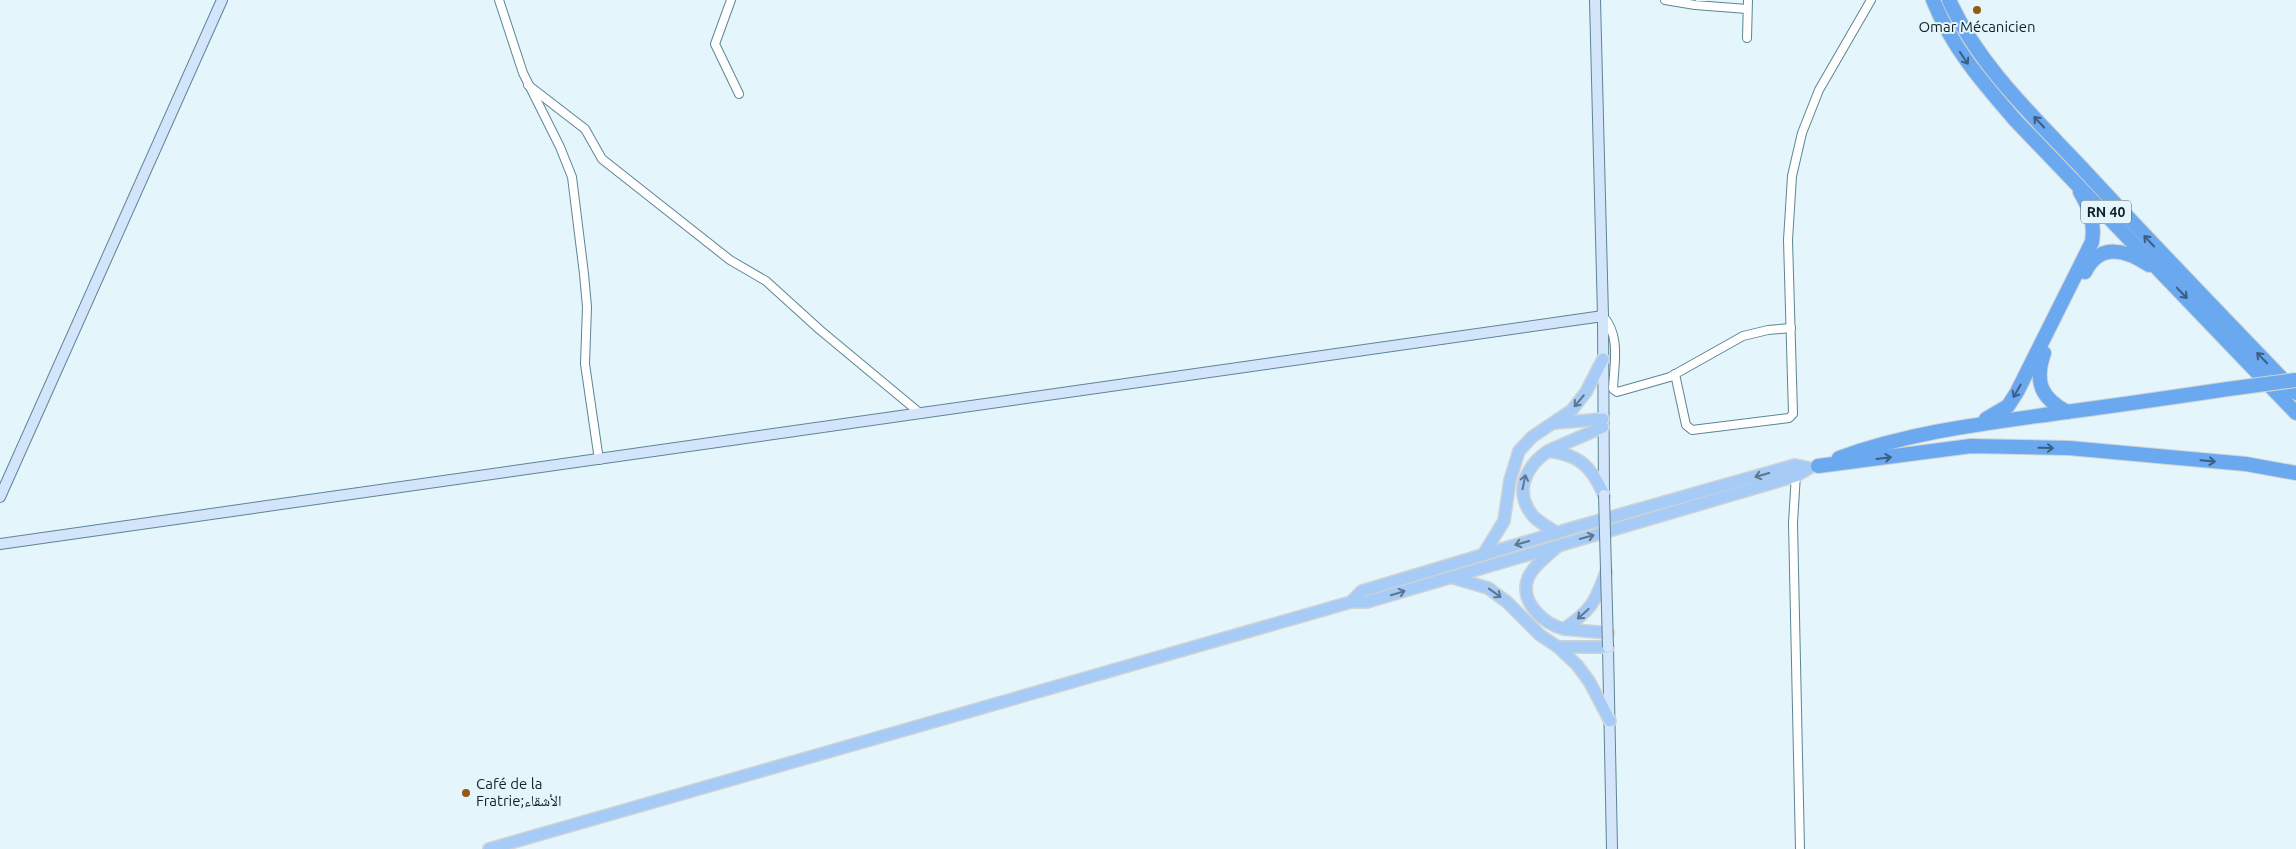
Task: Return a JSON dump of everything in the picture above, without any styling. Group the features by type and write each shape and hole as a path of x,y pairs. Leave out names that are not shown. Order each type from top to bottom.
{"highway":[{"name":"RN 40","path":"1933,0 1958,49 1974,74 2016,121 2070,174 2296,413"},
{"name":"RN 40","path":"1949,0 1972,41 2006,87 2165,257 2296,393"},
{"path":"1976,424 2008,406 2017,392 2092,242 2094,227 2092,214 2070,174"},
{"path":"2067,412 2055,406 2042,389 2039,376 2040,366 2044,353 2089,265 2096,257 2108,252 2123,251 2134,255 2165,275"},
{"path":"1814,467 1872,446 1915,435 1976,424 2296,380"},
{"path":"1814,467 1971,446 2069,448 2246,464 2296,473"}],"main road":[{"path":"1483,555 1504,521 1510,480 1519,451 1532,437 1572,410 1586,392 1603,359"},
{"path":"1553,423 1603,423"},
{"path":"1557,533 1535,518 1526,504 1522,487 1526,473 1537,459 1548,451 1603,423"},
{"path":"1548,451 1566,453 1582,462 1595,474 1604,494"},
{"path":"1350,602 1362,591 1557,533 1814,467"},
{"path":"490,849 1350,602 1367,602 1450,576 1558,546 1796,471"},
{"path":"1558,546 1537,566 1528,578 1526,591 1531,606 1545,621 1553,626 1608,634"},
{"path":"1564,629 1585,614 1597,599 1606,572"},
{"path":"1450,576 1488,588 1507,602 1540,635 1577,665 1610,721"},
{"path":"1558,648 1608,647"}],"street":[{"path":"0,497 222,0"},
{"path":"498,0 528,85 560,147 572,177 584,274 586,306 585,364 600,460"},
{"path":"731,0 715,44 739,94"},
{"path":"1595,0 1603,316 1604,494 1612,849"},
{"path":"1665,0 1695,5 1747,9"},
{"path":"1747,38 1748,0"},
{"path":"1675,374 1686,425 1690,429 1789,418 1793,414 1788,240 1792,176 1802,133 1819,90 1871,0"},
{"path":"528,85 585,129 602,159 730,260 766,281 820,330 921,414"},
{"path":"1603,316 1611,325 1614,336 1614,391 1617,392 1675,374 1743,336 1768,330 1791,328"},
{"path":"0,544 1603,316"},
{"path":"1796,471 1794,523 1800,849"}],"place":[{"name":"Omar Mécanicien","path":"1977,10"},
{"name":"Café de la Fratrie;الأشقاء","path":"466,793"}]}
